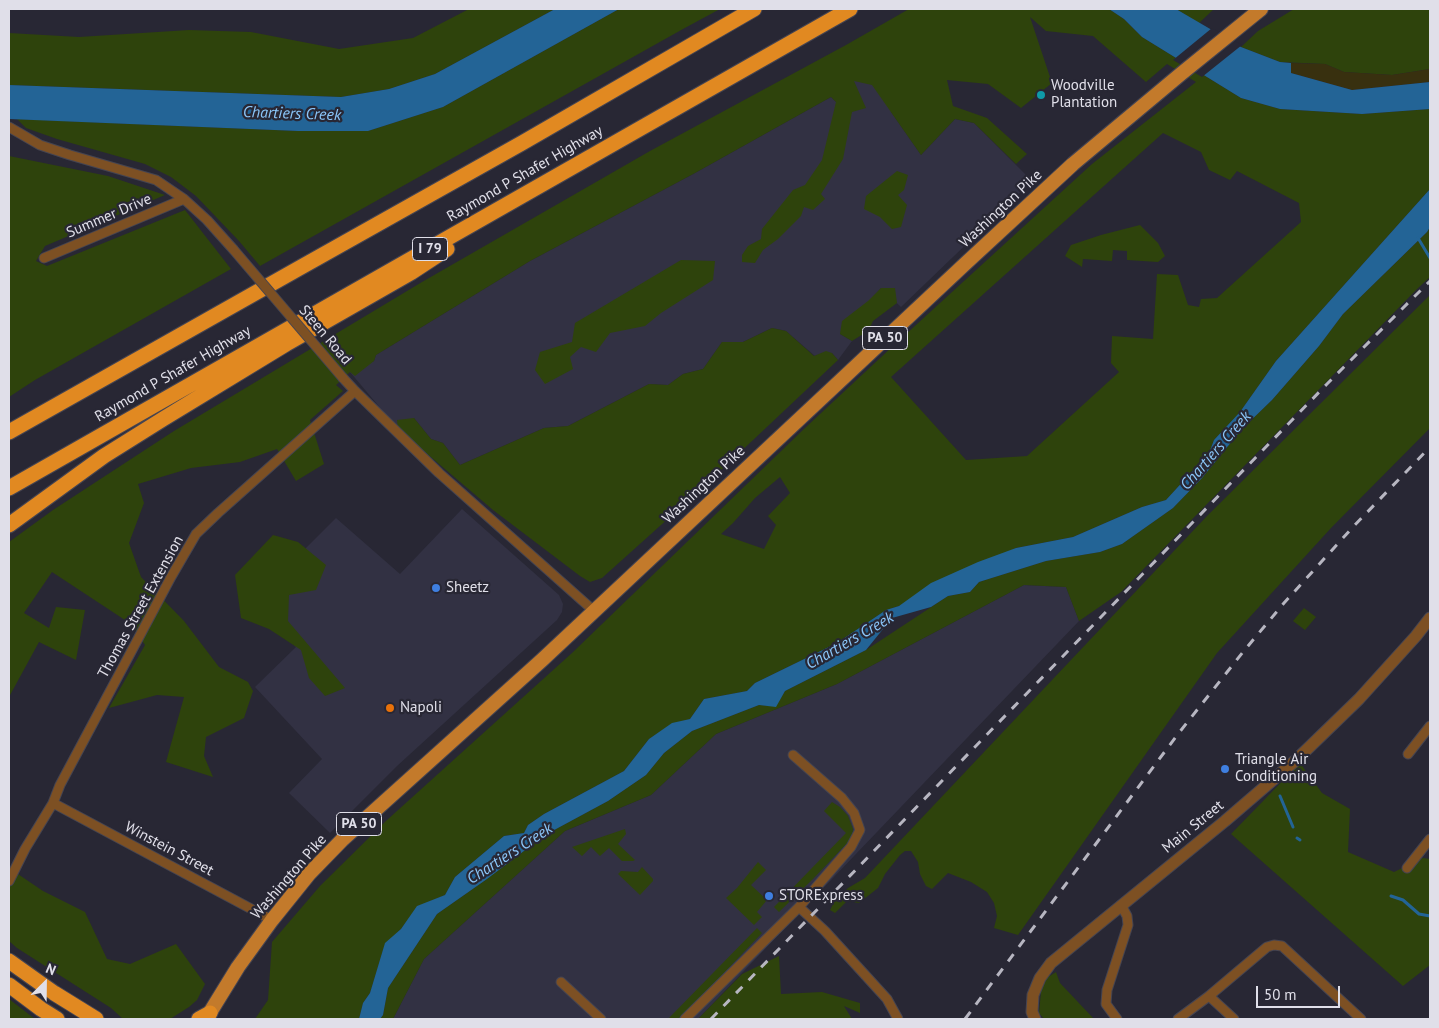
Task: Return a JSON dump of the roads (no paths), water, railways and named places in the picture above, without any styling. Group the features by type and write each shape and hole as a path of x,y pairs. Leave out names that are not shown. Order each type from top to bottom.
{"highway":[{"name":"Raymond P Shafer Highway","path":"9,432 522,144 754,9"},
{"name":"Raymond P Shafer Highway","path":"9,488 850,9"},
{"path":"9,525 111,452 286,344 412,272 557,176"},
{"path":"9,961 54,994 96,1019"},
{"path":"9,986 41,1010 57,1019"}],"main road":[{"name":"Washington Pike","path":"205,1017 272,920 309,874 342,840 594,611 1062,175 1261,9"}],"street":[{"name":"Steen Road","path":"9,128 40,145 156,180 184,200 207,220 233,249 355,391 439,473 594,611"},
{"name":"Summer Drive","path":"44,258 184,200"},
{"name":"Thomas Street Extension","path":"9,881 25,849 53,803 60,785 166,585 196,534 355,391"},
{"name":"Main Street","path":"1034,1019 1032,1012 1033,995 1040,978 1050,963 1225,821 1296,760 1359,699 1430,618"},
{"path":"1408,754 1430,726"},
{"path":"685,1019 799,907 851,847 860,830 854,813 842,798 793,754"},
{"name":"Winstein Street","path":"53,803 272,920"},
{"path":"1407,868 1430,839"},
{"path":"1117,1019 1106,1004 1107,990 1128,925 1127,916 1121,905"},
{"path":"799,907 825,931 887,999 898,1019"},
{"path":"1178,1019 1209,996 1267,947 1274,945 1282,946 1361,1019"},
{"path":"561,982 601,1019"},
{"path":"1209,996 1234,1019"}],"water":[{"name":"Chartiers Creek","path":"555,9 619,9 443,107 368,131 298,131 9,119 9,85 341,97 389,89 435,74"},
{"path":"1109,9 1176,9 1241,47 1280,62 1291,63 1291,73 1352,90 1430,82 1430,109 1362,114 1280,109 1241,98 1142,37 1124,19"},
{"name":"Chartiers Creek","path":"1430,189 1430,227 1427,232 1343,314 1319,346 1272,400 1241,430 1202,478 1173,508 1122,544 1100,552 1046,561 979,582 970,592 948,596 931,607 892,618 866,650 785,691 776,707 759,705 692,731 664,753 646,775 608,801 545,835 437,914 388,988 383,1015 380,1019 359,1019 363,1003 370,993 385,943 401,929 417,906 445,895 455,877 504,836 524,833 528,825 544,814 624,771 649,739 672,723 690,719 704,699 747,691 755,683 837,643 886,610 899,606 931,583 978,562 1016,548 1073,537 1142,507 1166,500 1209,453 1214,440 1240,412 1276,361"}],"waterway":[{"path":"1418,238 1430,258"},
{"path":"1280,796 1293,827"},
{"path":"1391,896 1403,900 1419,914 1430,916"}],"railway":[{"path":"711,1019 1326,385 1430,281"},
{"path":"965,1019 1178,734 1243,652 1284,603 1352,528 1430,447"}],"place":[{"name":"Woodville Plantation","path":"1041,95"},
{"name":"Sheetz","path":"436,588"},
{"name":"Napoli","path":"390,708"},
{"name":"Triangle Air Conditioning","path":"1225,769"},
{"name":"STORExpress","path":"769,896"}]}
